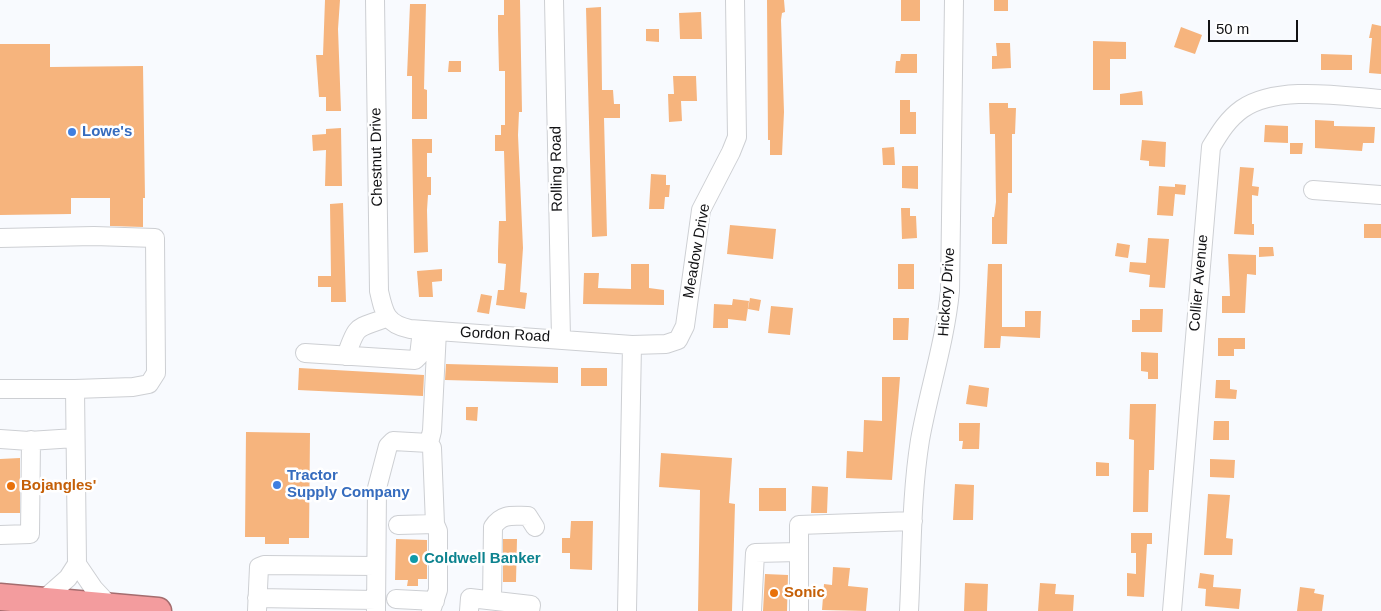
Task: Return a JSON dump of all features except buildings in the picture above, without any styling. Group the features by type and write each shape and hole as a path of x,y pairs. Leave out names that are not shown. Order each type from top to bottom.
{"highway":[{"path":"0,596 95,607 158,611"}],"street":[{"name":"Chestnut Drive","path":"375,0 379,291 386,315"},
{"name":"Rolling Road","path":"554,0 560,338"},
{"name":"Meadow Drive","path":"632,345 666,344 678,340 685,326 701,210 732,152 737,137 735,0"},
{"name":"Hickory Drive","path":"909,611 915,482 921,440 947,326 950,291 954,0"},
{"name":"Collier Avenue","path":"1172,611 1211,147 1226,123 1243,108 1269,99 1300,92 1381,99"},
{"path":"1314,190 1381,195"},
{"path":"0,238 68,236 155,238 156,373 149,384 133,387 0,389"},
{"name":"Gordon Road","path":"386,315 396,326 632,345"},
{"path":"346,356 355,330 386,315"},
{"path":"305,353 415,360 419,356 430,330"},
{"path":"396,599 433,606 438,580 438,531 435,524 432,448 429,443 432,431 430,330"},
{"path":"628,611 632,345"},
{"path":"75,389 77,564 94,589 95,607"},
{"path":"0,439 75,438"},
{"path":"0,534 30,534 31,440"},
{"path":"376,566 264,565 259,568 257,573 257,604 376,605 377,488 388,446 393,441 429,443"},
{"path":"492,600 493,527 498,519 506,516 528,516 535,527"},
{"path":"799,611 799,525 914,521"},
{"path":"398,525 435,524"},
{"path":"752,611 755,553 799,552"},
{"path":"43,600 68,578 77,564"},
{"path":"469,611 470,598 531,605 530,611"}],"place":[{"name":"Lowe's","path":"72,132"},
{"name":"Tractor Supply Company","path":"277,485"},
{"name":"Bojangles'","path":"11,486"},
{"name":"Coldwell Banker","path":"414,559"},
{"name":"Sonic","path":"774,593"}]}
